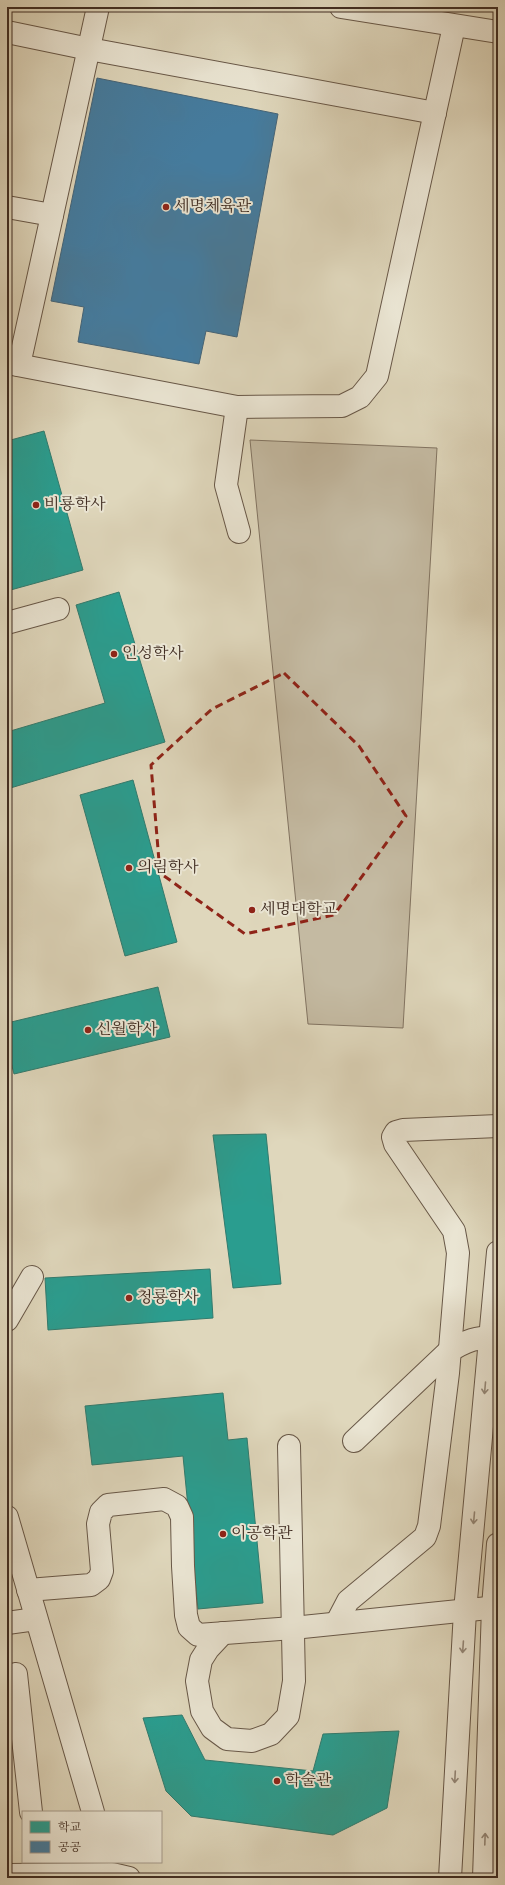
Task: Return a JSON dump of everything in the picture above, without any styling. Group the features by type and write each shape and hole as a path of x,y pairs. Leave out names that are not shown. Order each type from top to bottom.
{"street":[{"path":"98,7 52,215 13,364 237,407 342,406 360,397 377,376 454,26"},
{"path":"341,7 498,32"},
{"path":"7,32 88,49 435,113"},
{"path":"7,208 52,215"},
{"path":"237,407 226,485 239,532"},
{"path":"7,623 58,609"},
{"path":"337,1622 348,1601 425,1537 430,1526 434,1495 448,1373 448,1352 458,1253 454,1231 395,1144 393,1137 396,1132 403,1130 498,1126"},
{"path":"450,1878 465,1611 494,1337 498,1252"},
{"path":"7,1320 32,1277"},
{"path":"354,1441 448,1352 464,1341 494,1337"},
{"path":"223,1633 208,1649 202,1660 197,1681 202,1711 212,1728 227,1738 252,1741 271,1734 288,1716 294,1681 290,1446"},
{"path":"28,1590 91,1585 99,1579 102,1571 98,1524 101,1512 108,1505 164,1499 177,1506 182,1517 186,1615 189,1627 198,1635 293,1628 337,1622 495,1607"},
{"path":"7,1517 93,1811"},
{"path":"484,1878 493,1742 495,1607 498,1544"},
{"path":"7,1623 36,1619"},
{"path":"31,1811 12,1675 50,1667"},
{"path":"457,1738 493,1742"},
{"path":"7,1875 115,1873"}],"highlighted area":[{"path":"284,673 359,746 406,816 334,915 245,934 160,873 151,765 212,709"}],"shaded area":[{"path":"250,440 437,448 403,1028 308,1024"}],"building: 학교":[{"name":"비룡학사","path":"44,431 83,570 7,591 7,441"},
{"name":"인성학사","path":"119,592 165,742 7,789 7,732 105,703 76,605"},
{"name":"의림학사","path":"133,780 177,942 125,956 80,795"},
{"name":"신월학사","path":"158,987 170,1037 14,1074 7,1046 7,1023"},
{"path":"266,1134 281,1284 233,1288 213,1135"},
{"name":"청룡학사","path":"210,1269 213,1318 48,1330 45,1278"},
{"name":"이공학관","path":"223,1393 228,1440 247,1438 263,1603 198,1609 183,1456 92,1465 85,1406"},
{"name":"학술관","path":"182,1715 205,1760 313,1771 323,1734 399,1731 387,1808 333,1835 191,1816 166,1791 143,1718"}],"building: 공공":[{"name":"세명체육관","path":"97,78 278,114 237,337 206,331 199,364 78,342 84,307 51,301"}],"place":[{"name":"세명체육관","path":"166,207"},
{"name":"비룡학사","path":"36,505"},
{"name":"인성학사","path":"114,654"},
{"name":"의림학사","path":"129,868"},
{"name":"세명대학교","path":"252,910"},
{"name":"신월학사","path":"88,1030"},
{"name":"청룡학사","path":"129,1298"},
{"name":"이공학관","path":"223,1534"},
{"name":"학술관","path":"277,1781"}]}
